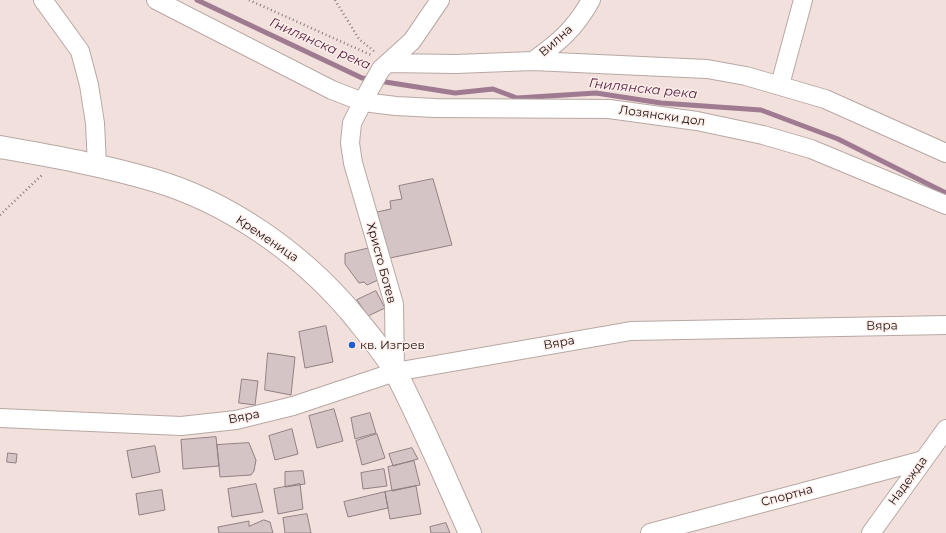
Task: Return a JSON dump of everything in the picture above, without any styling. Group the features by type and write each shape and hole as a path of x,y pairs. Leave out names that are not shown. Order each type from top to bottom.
{"street":[{"path":"43,0 80,51 89,85 95,123 97,166"},
{"name":"Лозянски дол","path":"156,0 332,90 365,97 396,106 435,108 609,109 697,121 763,135 810,149 946,205"},
{"name":"Христо Ботев","path":"440,0 412,41 384,66 365,97 352,123 350,143 353,163 394,304 395,372 470,533"},
{"name":"Вилна","path":"533,61 563,38 582,17 591,0"},
{"path":"780,85 803,0"},
{"path":"384,66 533,61 707,69 746,76 780,85 831,102 946,153"},
{"name":"Кременица","path":"0,147 61,158 155,180 207,201 255,227 298,259 328,286 363,328 395,372"},
{"name":"Вяра","path":"0,418 181,426 236,420 293,406 395,372 631,331 946,325"},
{"name":"Надежда","path":"871,533 946,429"},
{"name":"Спортна","path":"650,533 924,460"}],"path":[{"path":"249,0 384,66"},
{"path":"335,0 360,38 384,66"},
{"path":"0,215 61,158"}],"building":[{"path":"433,179 452,245 390,258 377,212 391,209 390,201 402,199 399,186"},
{"path":"370,248 378,280 367,285 364,282 359,283 345,264 345,254"},
{"path":"376,291 385,308 368,316 357,300"},
{"path":"326,326 333,362 305,368 299,332"},
{"path":"268,353 295,357 291,395 265,390"},
{"path":"242,379 258,381 255,405 239,403"},
{"path":"334,409 343,441 317,448 309,416"},
{"path":"370,413 376,433 355,439 351,418"},
{"path":"292,429 298,454 275,460 269,436"},
{"path":"377,434 385,458 362,465 356,441"},
{"path":"216,437 219,466 183,469 181,440"},
{"path":"249,443 256,460 254,471 251,475 220,477 217,445"},
{"path":"155,446 160,472 132,478 127,451"},
{"path":"412,448 418,459 393,466 389,454"},
{"path":"8,453 17,454 16,463 7,462"},
{"path":"414,461 420,485 392,491 388,467"},
{"path":"384,469 387,486 363,489 361,473"},
{"path":"303,471 305,484 285,487 285,472"},
{"path":"256,484 263,512 232,517 228,489"},
{"path":"300,484 303,509 278,514 274,489"},
{"path":"416,486 421,514 390,519 385,492"},
{"path":"162,490 165,510 139,515 136,494"},
{"path":"385,492 388,508 348,517 344,502"},
{"path":"307,514 311,533 285,533 283,518"},
{"path":"264,520 270,522 273,533 219,533 218,527 249,521 249,526"},
{"path":"446,523 450,533 431,533 430,527"}],"waterway":[{"name":"Гнилянска река","path":"197,0 362,78 371,79"},
{"name":"Гнилянска река","path":"379,81 455,93 493,89 517,98 596,93 661,103 761,110 838,139 946,193"}],"place":[{"name":"кв. Изгрев","path":"352,345"}]}
